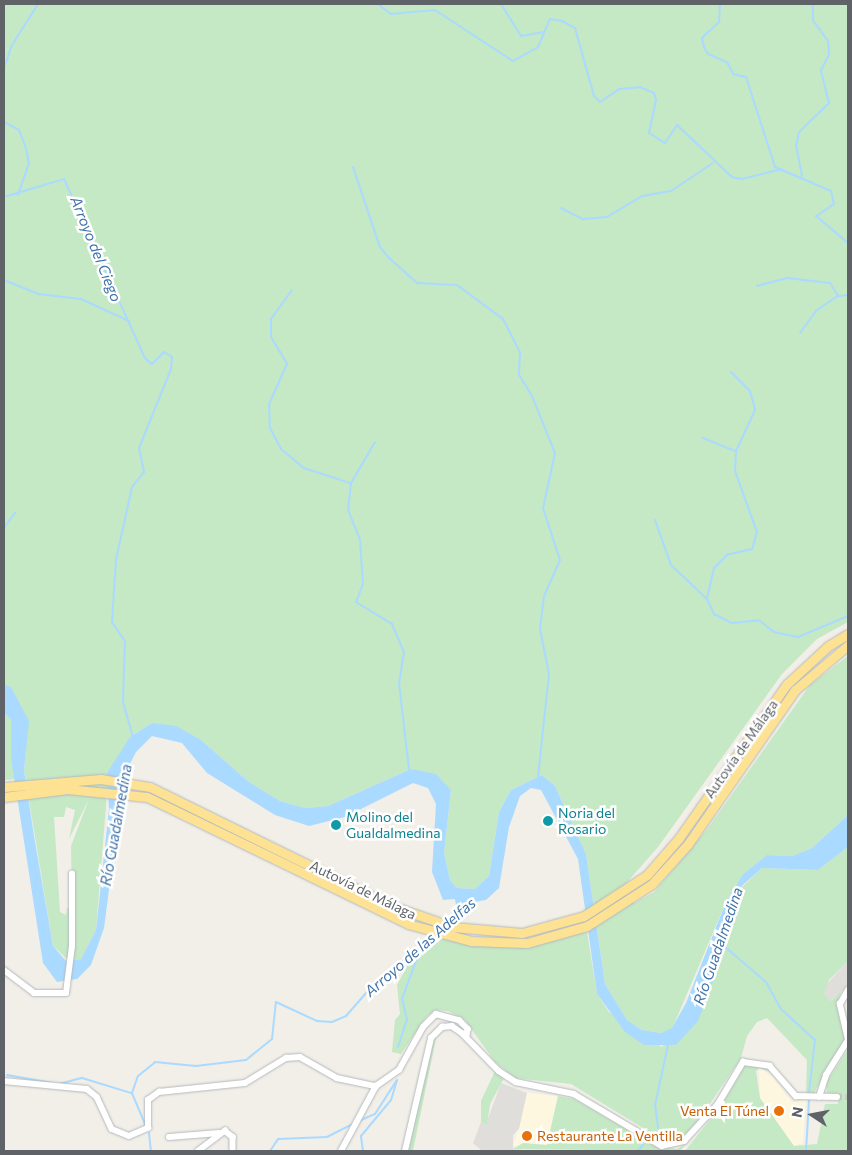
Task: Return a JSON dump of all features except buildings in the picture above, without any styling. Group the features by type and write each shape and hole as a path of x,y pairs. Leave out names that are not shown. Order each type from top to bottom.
{"highway":[{"name":"Autovía de Málaga","path":"4,787 67,779 150,788 392,906 438,923 495,933 547,927 584,916 629,896 679,838 787,684 828,646 848,634"},
{"name":"Autovía de Málaga","path":"4,797 67,789 147,797 389,916 452,938 495,943 550,937 587,926 629,896 688,844 795,690 848,646"}],"street":[{"path":"4,970 34,993 49,996 66,993 72,946 72,874"},
{"path":"819,1097 826,1075 848,1040 840,1004 848,990"},
{"path":"341,1151 376,1086 399,1070 423,1027 436,1014 459,1020 468,1029 467,1036"},
{"path":"405,1151 436,1029 452,1026 467,1036 499,1071 516,1082 574,1094 662,1146 684,1141 718,1104 743,1062 770,1066 796,1096 837,1097"},
{"path":"4,1080 87,1089 97,1097 112,1130 129,1136 148,1128 148,1100 159,1092 245,1083 286,1058 300,1057 337,1078 376,1086"},
{"path":"169,1137 219,1134 230,1131 233,1151"},
{"path":"198,1151 219,1134"}],"shaded area":[{"path":"848,961 848,985 831,1001 824,994 825,986"},
{"path":"759,1068 771,1075 792,1102 806,1100 803,1143 794,1146 768,1116 760,1099"},
{"path":"501,1083 527,1093 519,1129 513,1135 513,1149 530,1151 482,1151 473,1143 481,1122 486,1124"},
{"path":"527,1093 558,1096 547,1145 513,1146"}],"green space":[{"path":"4,4 848,4 848,622 817,639 782,674 658,847 622,888 634,903 654,892 708,828 810,685 848,656 848,815 812,848 792,856 767,855 743,874 726,902 672,1029 661,1033 642,1030 627,1020 605,984 586,854 555,786 542,775 511,790 499,812 489,876 475,889 457,888 450,880 444,853 451,790 411,769 328,806 305,808 280,801 249,782 201,740 152,723 130,737 107,794 96,930 81,959 73,960 71,846 89,799 69,839 75,810 66,807 64,817 54,817 60,912 66,915 67,908 71,909 69,961 53,946 24,770 26,747 11,687 4,684"},
{"path":"4,713 11,720 15,779 4,780"},
{"path":"848,847 848,961 829,980 824,994 831,1001 841,991 837,1006 846,1037 814,1093 806,1094 807,1060 767,1018 757,1022 747,1036 741,1058 701,1117 684,1136 666,1142 571,1084 515,1078 495,1062 465,1020 448,1011 435,1010 426,1017 401,1054 392,1052 395,1020 400,1014 397,985 411,959 437,938 510,948 587,932 597,994 609,1012 662,1047 726,947 736,893 762,868 818,870"},
{"path":"444,1029 436,1038 413,1151 408,1151 433,1039"},
{"path":"848,1049 848,1151 685,1151 721,1106 746,1064 760,1065 773,1073 759,1068 756,1071 760,1098 794,1146 817,1144 825,1104 838,1104 838,1093 827,1093 826,1083"},
{"path":"495,1071 504,1078 490,1104 487,1125 481,1122 481,1101"},
{"path":"558,1096 574,1099 655,1146 677,1149 687,1143 680,1151 513,1149 523,1143 547,1145"}],"water":[{"name":"Río Guadalmedina","path":"4,684 11,687 29,721 24,770 34,836 53,946 66,961 81,959 96,930 109,809 107,773 130,737 152,723 176,726 201,740 249,782 280,801 305,808 328,806 411,769 436,774 451,790 444,853 450,880 457,888 475,889 489,876 499,812 511,790 542,775 555,786 586,854 605,984 627,1020 642,1030 661,1033 672,1028 686,1003 726,902 743,874 767,855 792,856 812,848 848,815 848,847 818,870 762,868 743,885 736,893 726,947 698,1021 676,1045 644,1045 625,1032 597,994 578,859 541,790 531,788 520,796 509,827 499,888 486,900 456,905 455,899 443,900 432,872 436,804 428,788 413,783 345,817 309,826 275,815 207,773 182,743 152,736 136,752 124,775 104,928 91,965 77,979 57,982 43,963 11,758 11,720 4,713"}],"waterway":[{"path":"4,68 12,45 38,4"},
{"path":"378,4 391,14 435,10 513,61 538,47 550,19 562,21 575,28 594,96 600,102 619,89 640,87 654,93 656,100 649,133 665,143 677,125 732,177 742,179 782,169"},
{"path":"501,4 521,36 543,32"},
{"path":"720,4 719,22 702,38 704,47 708,54 727,62 733,74 746,77 775,167 831,191 834,204 816,216 848,243"},
{"path":"802,176 796,146 799,132 829,103 821,70 829,55 828,41 813,20 813,4"},
{"path":"4,122 19,130 29,163 18,195"},
{"path":"561,208 583,219 607,217 642,196 671,191 713,163"},
{"path":"353,167 380,247 388,257 417,283 457,285 503,319 520,353 519,375 532,396 555,453 543,508 560,560 544,596 540,629 549,674 538,777"},
{"name":"Arroyo del Ciego","path":"4,197 64,179 145,358 152,364 164,352 172,357 171,369 139,448 144,472 132,487 116,560 112,622 125,641 123,702 133,738"},
{"path":"757,286 787,278 830,283 838,296"},
{"path":"4,280 39,294 81,299 129,321"},
{"path":"292,290 271,319 271,337 287,364 269,404 270,428 281,449 304,468 350,483"},
{"path":"800,333 817,310 838,296 848,295"},
{"path":"731,372 750,391 755,410 736,451 735,471 757,532 752,549 727,555 714,568 707,599 714,614 732,623 759,620 774,632 798,637 848,616"},
{"path":"703,438 736,451"},
{"path":"375,442 351,483 348,510 360,539 363,584 356,602 392,624 404,652 399,683 409,770"},
{"path":"4,528 15,513"},
{"path":"655,520 671,565 707,599"},
{"name":"Arroyo de las Adelfas","path":"451,923 473,903"},
{"name":"Arroyo de las Adelfas","path":"145,1124 132,1093 138,1076 155,1062 196,1066 246,1060 272,1039 276,1002 317,1021 332,1022 346,1016 373,985 435,935"},
{"name":"Río Guadalmedina","path":"724,946 766,982 781,1009 815,1040 809,1093"},
{"path":"398,1047 407,1020 402,999 421,947"},
{"path":"658,1128 655,1105 668,1045"},
{"path":"7,1075 52,1083"},
{"path":"59,1084 82,1078 131,1093"},
{"path":"359,1121 375,1114 397,1080"},
{"path":"363,1151 361,1136 391,1100 397,1080"},
{"path":"806,1151 809,1100"},
{"path":"270,1151 278,1139 327,1137 353,1124"},
{"name":"Arroyo de las Adelfas","path":"149,1133 151,1151"},
{"path":"638,1151 643,1145"}],"tunnel":[{"path":"837,1097 848,1097"}],"place":[{"name":"Noria del Rosario","path":"548,821"},
{"name":"Molino del Gualdalmedina","path":"336,825"},
{"name":"Venta El Túnel","path":"779,1111"},
{"name":"Restaurante La Ventilla","path":"527,1136"}]}
